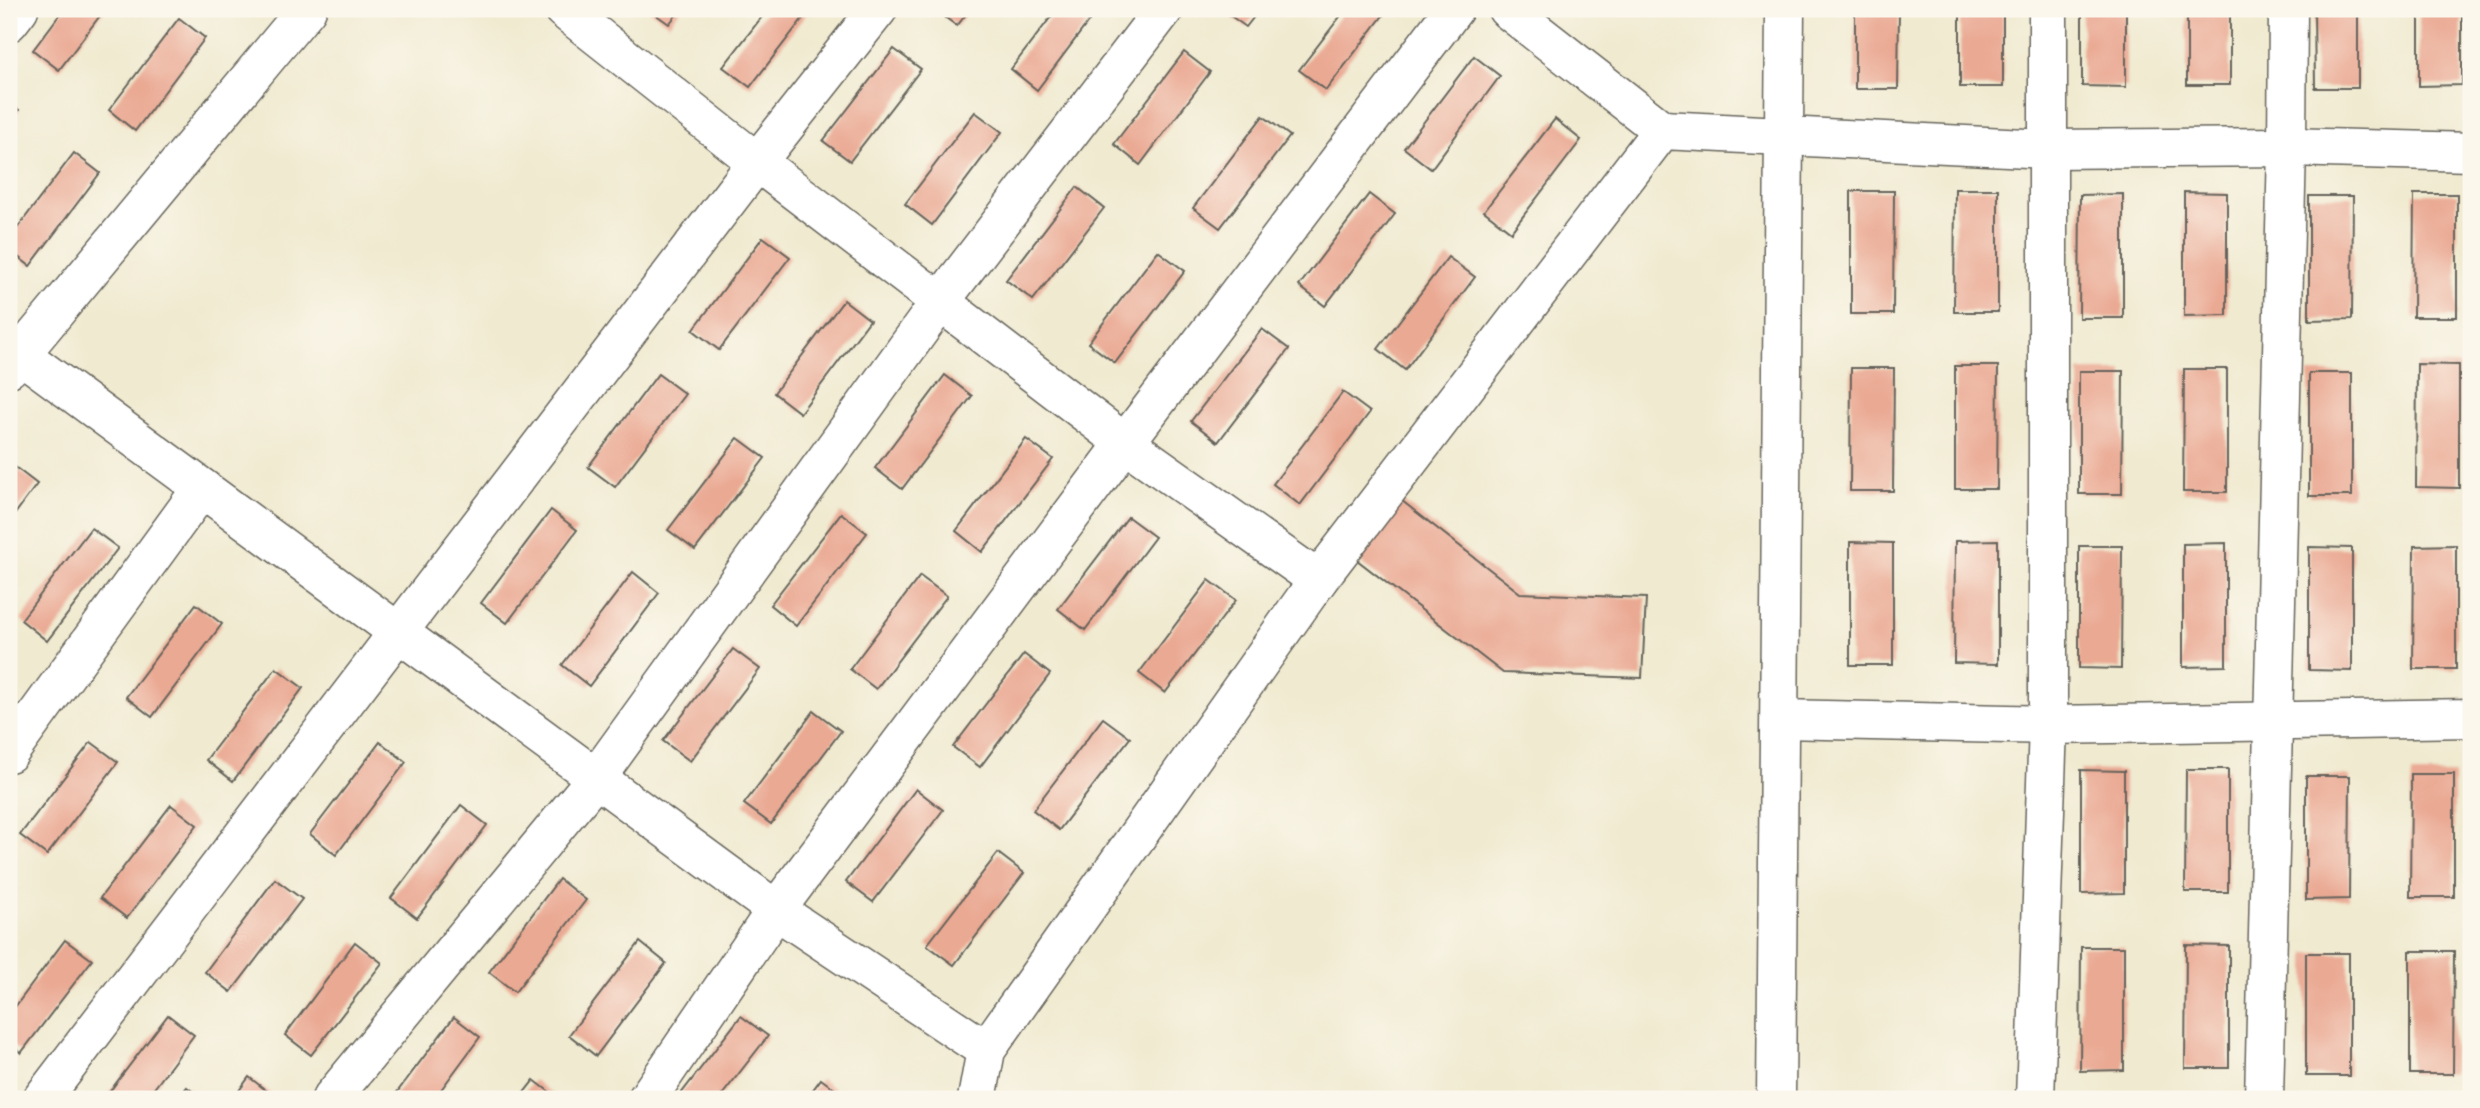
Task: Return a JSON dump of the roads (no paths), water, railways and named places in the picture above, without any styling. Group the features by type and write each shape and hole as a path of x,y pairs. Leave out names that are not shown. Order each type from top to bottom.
{"street":[{"path":"9,22 19,9"},
{"path":"307,9 12,356 202,488 776,910 986,1050"},
{"path":"42,1099 757,162 878,9"},
{"path":"331,1099 596,778 940,302 1164,9"},
{"path":"647,1099 776,910 1454,9"},
{"path":"1507,9 1662,130 2047,149 2287,147 2471,152"},
{"path":"1776,1099 1785,9"},
{"path":"2035,1099 2048,725 2048,9"},
{"path":"2264,1099 2288,9"},
{"path":"585,16 757,162 1125,443 1318,580"},
{"path":"977,1099 986,1050 1318,580 1662,130"},
{"path":"9,753 202,488"},
{"path":"1780,719 2048,725 2471,718"}]}
